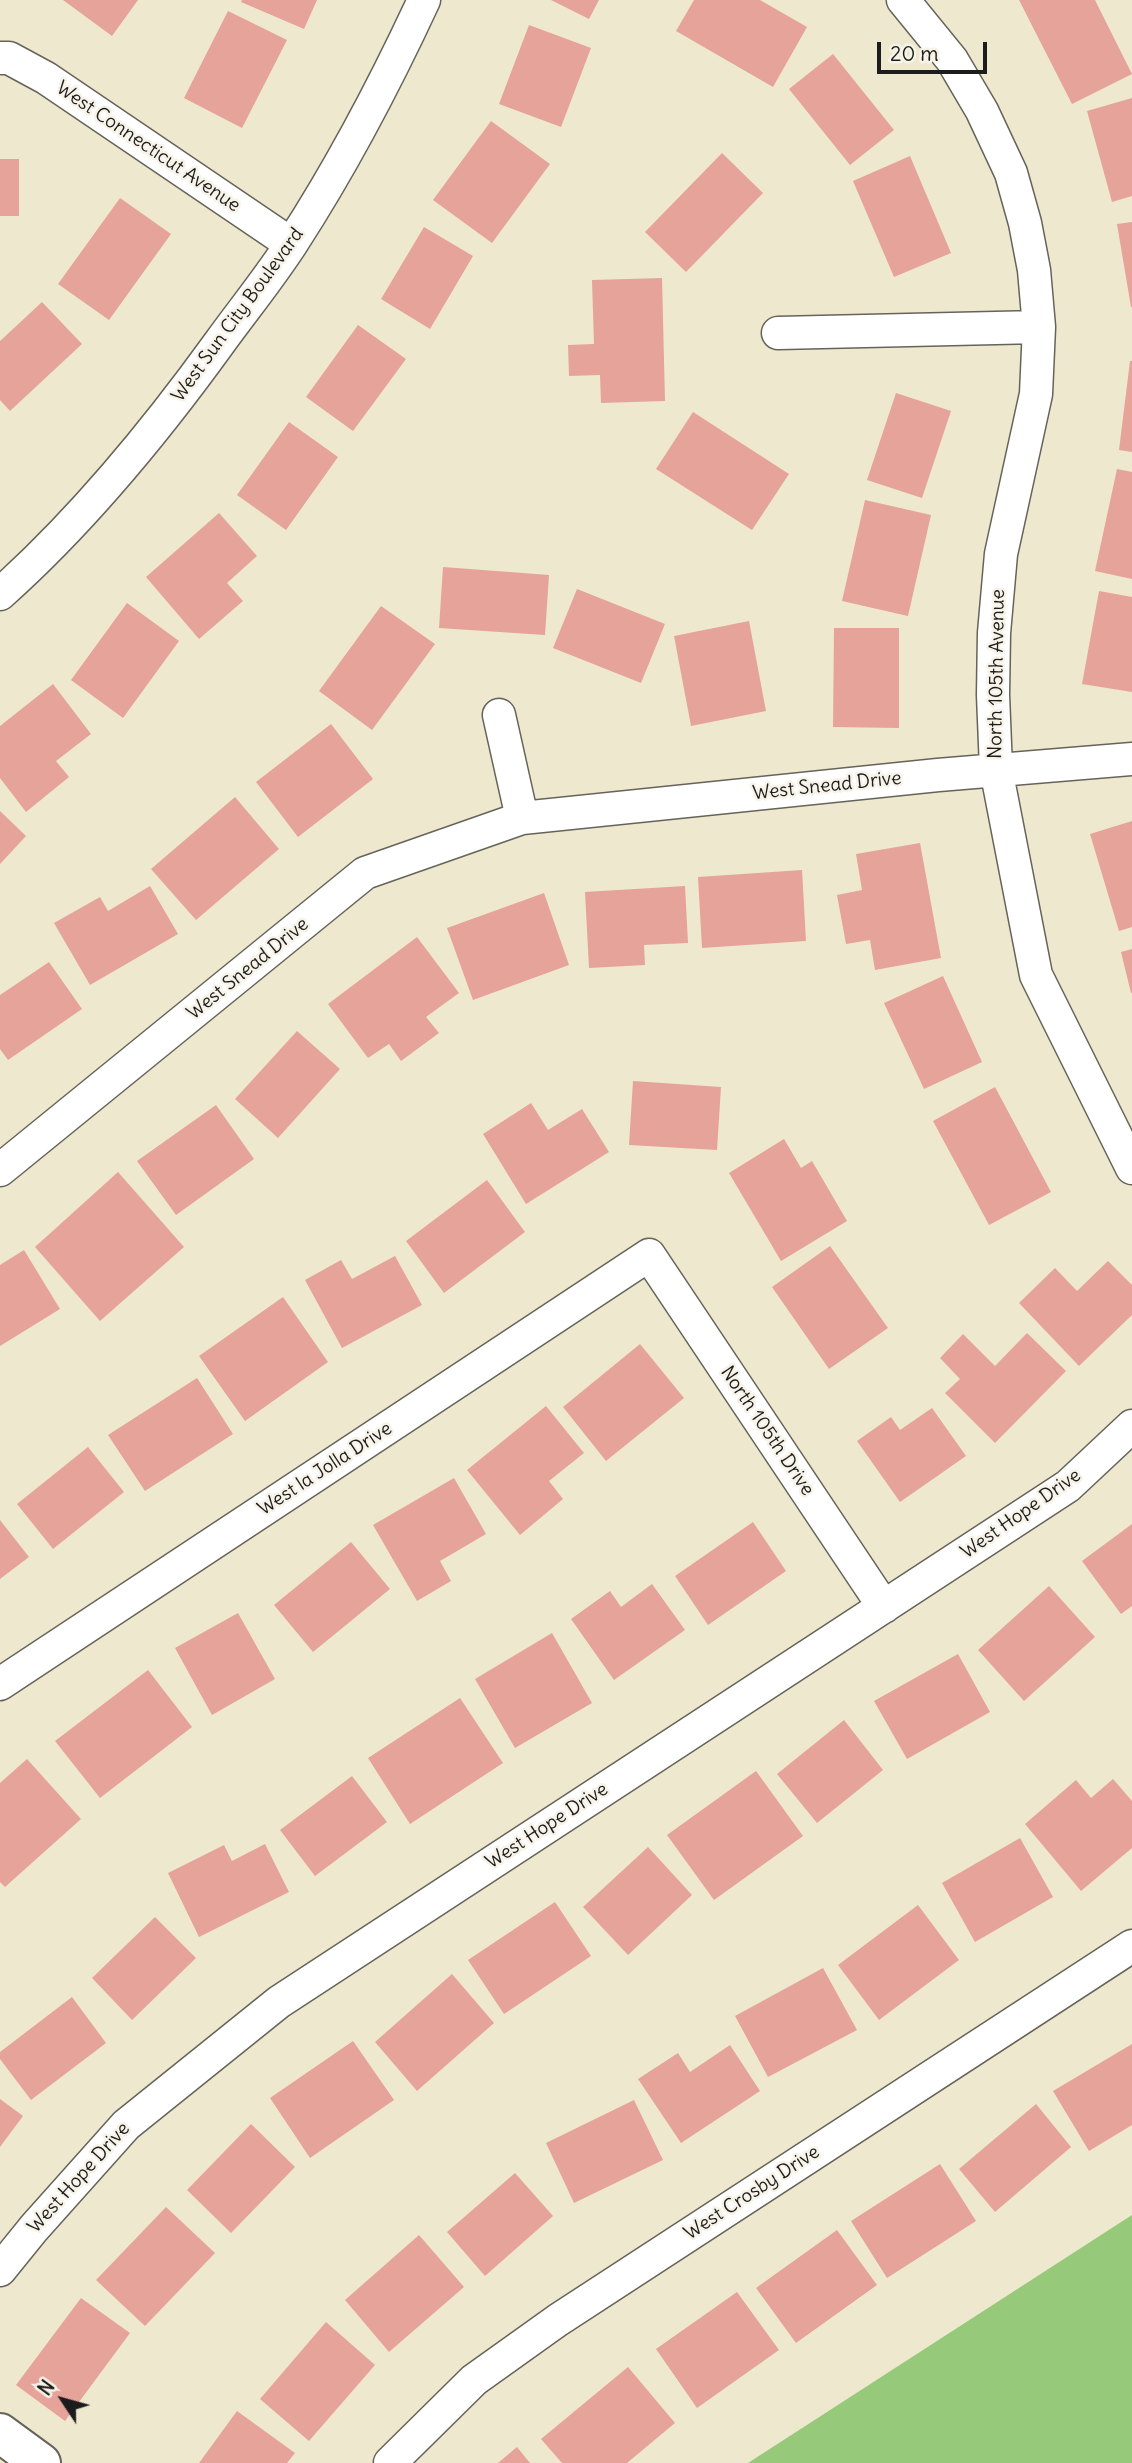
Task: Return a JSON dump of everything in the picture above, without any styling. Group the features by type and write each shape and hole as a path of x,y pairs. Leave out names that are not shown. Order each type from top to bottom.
{"street":[{"name":"West Sun City Boulevard","path":"0,594 26,571 115,477 184,391 291,244 349,150 424,0"},
{"name":"North 105th Avenue","path":"903,0 952,60 982,111 1012,173 1025,223 1034,270 1039,327 1036,394 1001,554 994,633 996,769 1037,975 1132,1168"},
{"name":"West Connecticut Avenue","path":"0,58 9,58 46,78 291,244"},
{"path":"778,333 1039,327"},
{"path":"499,715 522,818"},
{"name":"West Snead Drive","path":"0,1170 365,873 522,818 996,769 1132,759"},
{"name":"North 105th Drive","path":"649,1255 884,1607"},
{"name":"West la Jolla Drive","path":"0,1684 649,1255"},
{"name":"West Hope Drive","path":"0,2270 126,2125 279,2002 1068,1486 1132,1426"},
{"name":"West Crosby Drive","path":"390,2463 474,2379 558,2320 1132,1946"},
{"path":"0,2433 41,2463"}],"green space":[{"path":"1132,2215 1132,2463 748,2463"}],"building":[{"path":"63,0 138,0 112,36"},
{"path":"317,0 304,29 241,2"},
{"path":"551,0 599,0 589,19"},
{"path":"694,0 760,0 807,27 773,87 676,31"},
{"path":"1019,0 1095,0 1132,74 1072,104"},
{"path":"228,11 287,40 242,128 184,98"},
{"path":"529,25 591,48 561,127 499,104"},
{"path":"833,54 894,130 850,165 789,89"},
{"path":"1132,98 1132,196 1112,202 1087,111"},
{"path":"491,121 550,164 492,243 433,200"},
{"path":"722,153 763,193 686,272 645,232"},
{"path":"910,156 951,253 894,277 853,181"},
{"path":"0,159 19,159 19,216 0,216"},
{"path":"120,198 171,234 109,320 58,284"},
{"path":"1132,222 1132,307 1131,307 1117,224"},
{"path":"424,227 473,256 430,329 381,299"},
{"path":"662,278 665,401 601,403 600,375 569,376 568,345 594,344 592,280"},
{"path":"42,302 82,344 10,411 0,400 0,341"},
{"path":"358,325 406,359 353,431 306,397"},
{"path":"1132,361 1132,452 1119,450"},
{"path":"896,393 951,411 922,498 867,480"},
{"path":"693,412 789,474 752,530 656,469"},
{"path":"289,422 338,457 286,530 237,495"},
{"path":"1117,469 1132,472 1132,579 1095,571"},
{"path":"865,500 931,515 908,616 842,601"},
{"path":"219,513 257,556 227,583 243,601 199,639 146,577"},
{"path":"443,567 549,575 545,635 439,628"},
{"path":"577,589 665,624 641,683 553,648"},
{"path":"1099,591 1132,597 1132,692 1082,684"},
{"path":"127,603 179,641 123,718 71,680"},
{"path":"381,606 435,644 372,730 319,691"},
{"path":"749,621 766,711 691,726 674,636"},
{"path":"834,628 899,628 899,728 833,727"},
{"path":"53,684 91,734 56,761 69,777 26,812 0,778 0,726"},
{"path":"331,724 373,779 298,837 256,782"},
{"path":"235,797 279,849 196,920 151,869"},
{"path":"0,811 26,836 0,864"},
{"path":"1132,821 1132,927 1119,931 1090,834"},
{"path":"920,843 941,958 875,970 870,940 846,944 837,895 862,890 856,854"},
{"path":"802,870 806,941 702,948 698,877"},
{"path":"150,886 178,934 90,985 54,923 100,897 108,911"},
{"path":"685,886 688,943 644,945 645,965 589,968 585,892"},
{"path":"544,893 569,965 473,1000 447,928"},
{"path":"417,937 459,993 426,1017 439,1033 401,1061 389,1044 368,1058 328,1004"},
{"path":"1132,949 1132,993 1131,993 1121,952"},
{"path":"49,962 82,1009 8,1060 0,1049 0,995"},
{"path":"943,976 982,1062 924,1089 884,1003"},
{"path":"297,1031 340,1069 278,1138 235,1099"},
{"path":"633,1081 721,1087 717,1150 629,1145"},
{"path":"995,1087 1051,1192 989,1225 933,1121"},
{"path":"531,1103 548,1130 582,1109 609,1152 526,1204 483,1134"},
{"path":"216,1105 254,1159 176,1215 137,1161"},
{"path":"784,1139 801,1168 812,1161 847,1221 781,1261 729,1173"},
{"path":"118,1172 184,1247 100,1321 35,1247"},
{"path":"487,1180 525,1232 444,1293 406,1241"},
{"path":"830,1246 888,1328 829,1369 772,1287"},
{"path":"24,1250 60,1309 0,1346 0,1265"},
{"path":"395,1256 422,1305 342,1348 305,1280 341,1260 352,1279"},
{"path":"1108,1261 1132,1285 1132,1315 1079,1366 1019,1303 1055,1268 1077,1291"},
{"path":"283,1297 328,1362 245,1421 199,1356"},
{"path":"1027,1333 1066,1371 995,1443 945,1393 960,1379 940,1358 963,1334 995,1366"},
{"path":"640,1344 684,1398 606,1461 563,1407"},
{"path":"197,1378 233,1434 145,1491 108,1435"},
{"path":"546,1406 584,1453 549,1481 563,1499 520,1535 467,1470"},
{"path":"932,1408 966,1456 900,1502 857,1441 891,1417 900,1430"},
{"path":"88,1447 124,1492 53,1549 17,1504"},
{"path":"454,1478 486,1534 440,1561 451,1581 417,1601 373,1525"},
{"path":"0,1520 29,1557 0,1579"},
{"path":"753,1522 786,1571 708,1625 675,1576"},
{"path":"1132,1524 1132,1606 1121,1614 1082,1561"},
{"path":"351,1542 390,1589 313,1652 274,1605"},
{"path":"652,1584 685,1630 614,1680 571,1619 610,1591 621,1607"},
{"path":"1049,1586 1095,1637 1024,1701 978,1650"},
{"path":"238,1613 275,1679 212,1715 175,1648"},
{"path":"552,1633 592,1703 515,1748 475,1679"},
{"path":"958,1654 990,1712 907,1759 874,1701"},
{"path":"148,1670 192,1727 100,1798 55,1741"},
{"path":"460,1698 503,1763 410,1824 368,1758"},
{"path":"844,1720 883,1770 817,1823 777,1774"},
{"path":"27,1759 81,1819 5,1887 0,1882 0,1783"},
{"path":"756,1771 803,1836 714,1900 667,1835"},
{"path":"352,1776 387,1822 315,1876 280,1830"},
{"path":"1113,1779 1132,1801 1132,1848 1081,1891 1025,1824 1076,1780 1091,1798"},
{"path":"1020,1838 1053,1897 975,1942 942,1883"},
{"path":"265,1844 289,1892 199,1937 168,1873 224,1845 232,1861"},
{"path":"648,1847 692,1895 628,1955 583,1907"},
{"path":"555,1902 591,1956 504,2014 468,1960"},
{"path":"918,1905 959,1960 879,2020 838,1965"},
{"path":"155,1917 196,1958 132,2020 92,1978"},
{"path":"823,1968 857,2030 768,2077 735,2016"},
{"path":"452,1974 494,2023 417,2091 375,2042"},
{"path":"72,1997 106,2043 31,2100 0,2059 0,2052"},
{"path":"353,2041 394,2100 310,2158 270,2098"},
{"path":"1132,2044 1132,2125 1089,2151 1053,2091"},
{"path":"730,2045 760,2091 681,2143 638,2079 678,2053 690,2072"},
{"path":"0,2099 23,2116 0,2147"},
{"path":"634,2100 663,2160 574,2203 546,2143"},
{"path":"1036,2104 1071,2147 995,2212 959,2169"},
{"path":"251,2124 295,2167 231,2233 187,2190"},
{"path":"940,2164 976,2221 887,2278 851,2221"},
{"path":"515,2173 553,2216 485,2276 447,2232"},
{"path":"166,2207 215,2253 145,2326 96,2280"},
{"path":"837,2230 877,2285 796,2343 756,2288"},
{"path":"419,2235 464,2287 389,2352 345,2300"},
{"path":"737,2292 779,2350 697,2408 656,2349"},
{"path":"81,2298 130,2333 65,2421 16,2385"},
{"path":"326,2322 375,2365 309,2441 260,2399"},
{"path":"628,2367 675,2423 627,2463 562,2463 541,2439"},
{"path":"237,2411 295,2453 287,2463 199,2463"},
{"path":"517,2447 530,2463 498,2463"}]}
